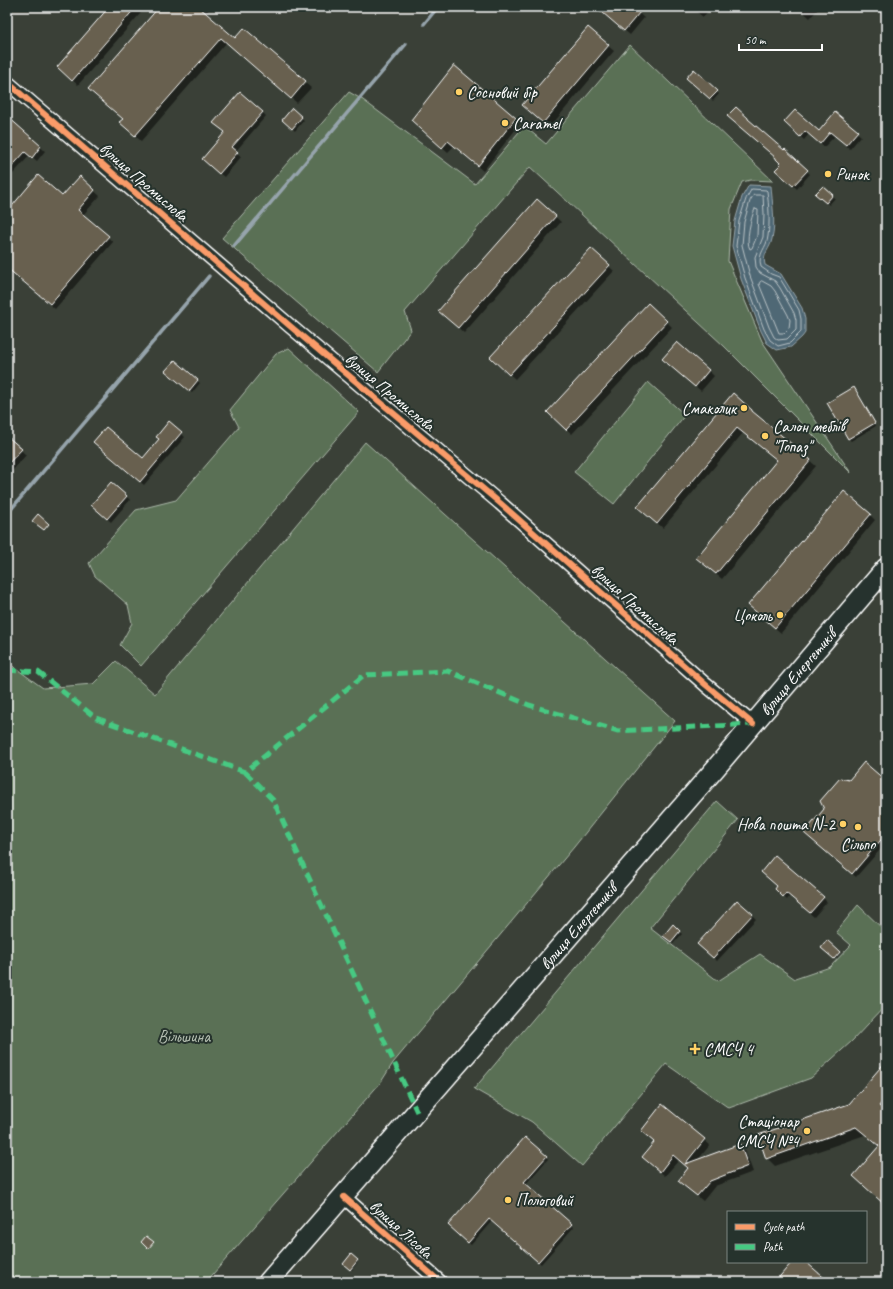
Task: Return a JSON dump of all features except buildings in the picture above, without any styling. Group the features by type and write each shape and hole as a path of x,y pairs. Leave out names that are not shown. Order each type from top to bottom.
{"main road":[{"name":"вулиця Енергетиків","path":"268,1282 344,1197 754,724 886,568"}],"street":[{"name":"вулиця Промислова","path":"7,82 500,503 706,685 754,724"},
{"name":"вулиця Лісова","path":"344,1197 440,1282"}],"green space":[{"path":"630,45 773,181 751,180 742,182 731,209 728,261 762,341 851,473 724,346 530,167 405,312 411,330 378,372 222,238 349,92 363,100 475,184 524,126 546,144"},
{"path":"289,348 359,412 141,666 120,645 132,623 128,605 95,576 89,563 136,510 176,500 239,427 230,410 276,354"},
{"path":"648,382 685,415 614,504 574,472"},
{"name":"Вільшина","path":"365,442 675,721 574,847 393,1063 381,1082 206,1282 7,1282 7,662 43,688 93,684 116,661 155,694"},
{"path":"717,801 738,820 650,928 718,981 760,954 795,979 830,967 851,945 836,932 858,905 886,932 886,1005 852,1041 811,1078 729,1108 666,1064 582,1166 532,1122 474,1089"}],"water":[{"path":"749,185 771,186 774,227 771,243 765,254 765,265 781,274 802,308 805,319 805,333 802,337 791,347 777,350 767,343 761,331 741,279 732,246 735,221 742,197"}],"waterway":[{"path":"424,24 438,7"},
{"path":"234,246 406,44"},
{"path":"7,514 209,276"}],"marked path":[{"path":"7,670 38,672 96,718 245,772 364,675 448,671 529,705 618,731 753,724"},
{"path":"245,772 273,800 417,1112"}],"cycle path":[{"path":"7,82 290,326 500,503 706,685 753,724"},
{"path":"344,1197 440,1282"}],"place":[{"name":"Сосновий бір","path":"459,92"},
{"name":"Caramel","path":"505,123"},
{"name":"Ринок","path":"828,174"},
{"name":"Смаколик","path":"744,408"},
{"name":"Салон меблів \"Топаз\"","path":"765,436"},
{"name":"Цоколь","path":"780,615"},
{"name":"Нова пошта N-2","path":"843,824"},
{"name":"Сільпо","path":"858,827"},
{"name":"СМСЧ 4","path":"695,1049"},
{"name":"Стаціонар СМСЧ №4","path":"807,1131"},
{"name":"Пологовий","path":"508,1200"}]}
